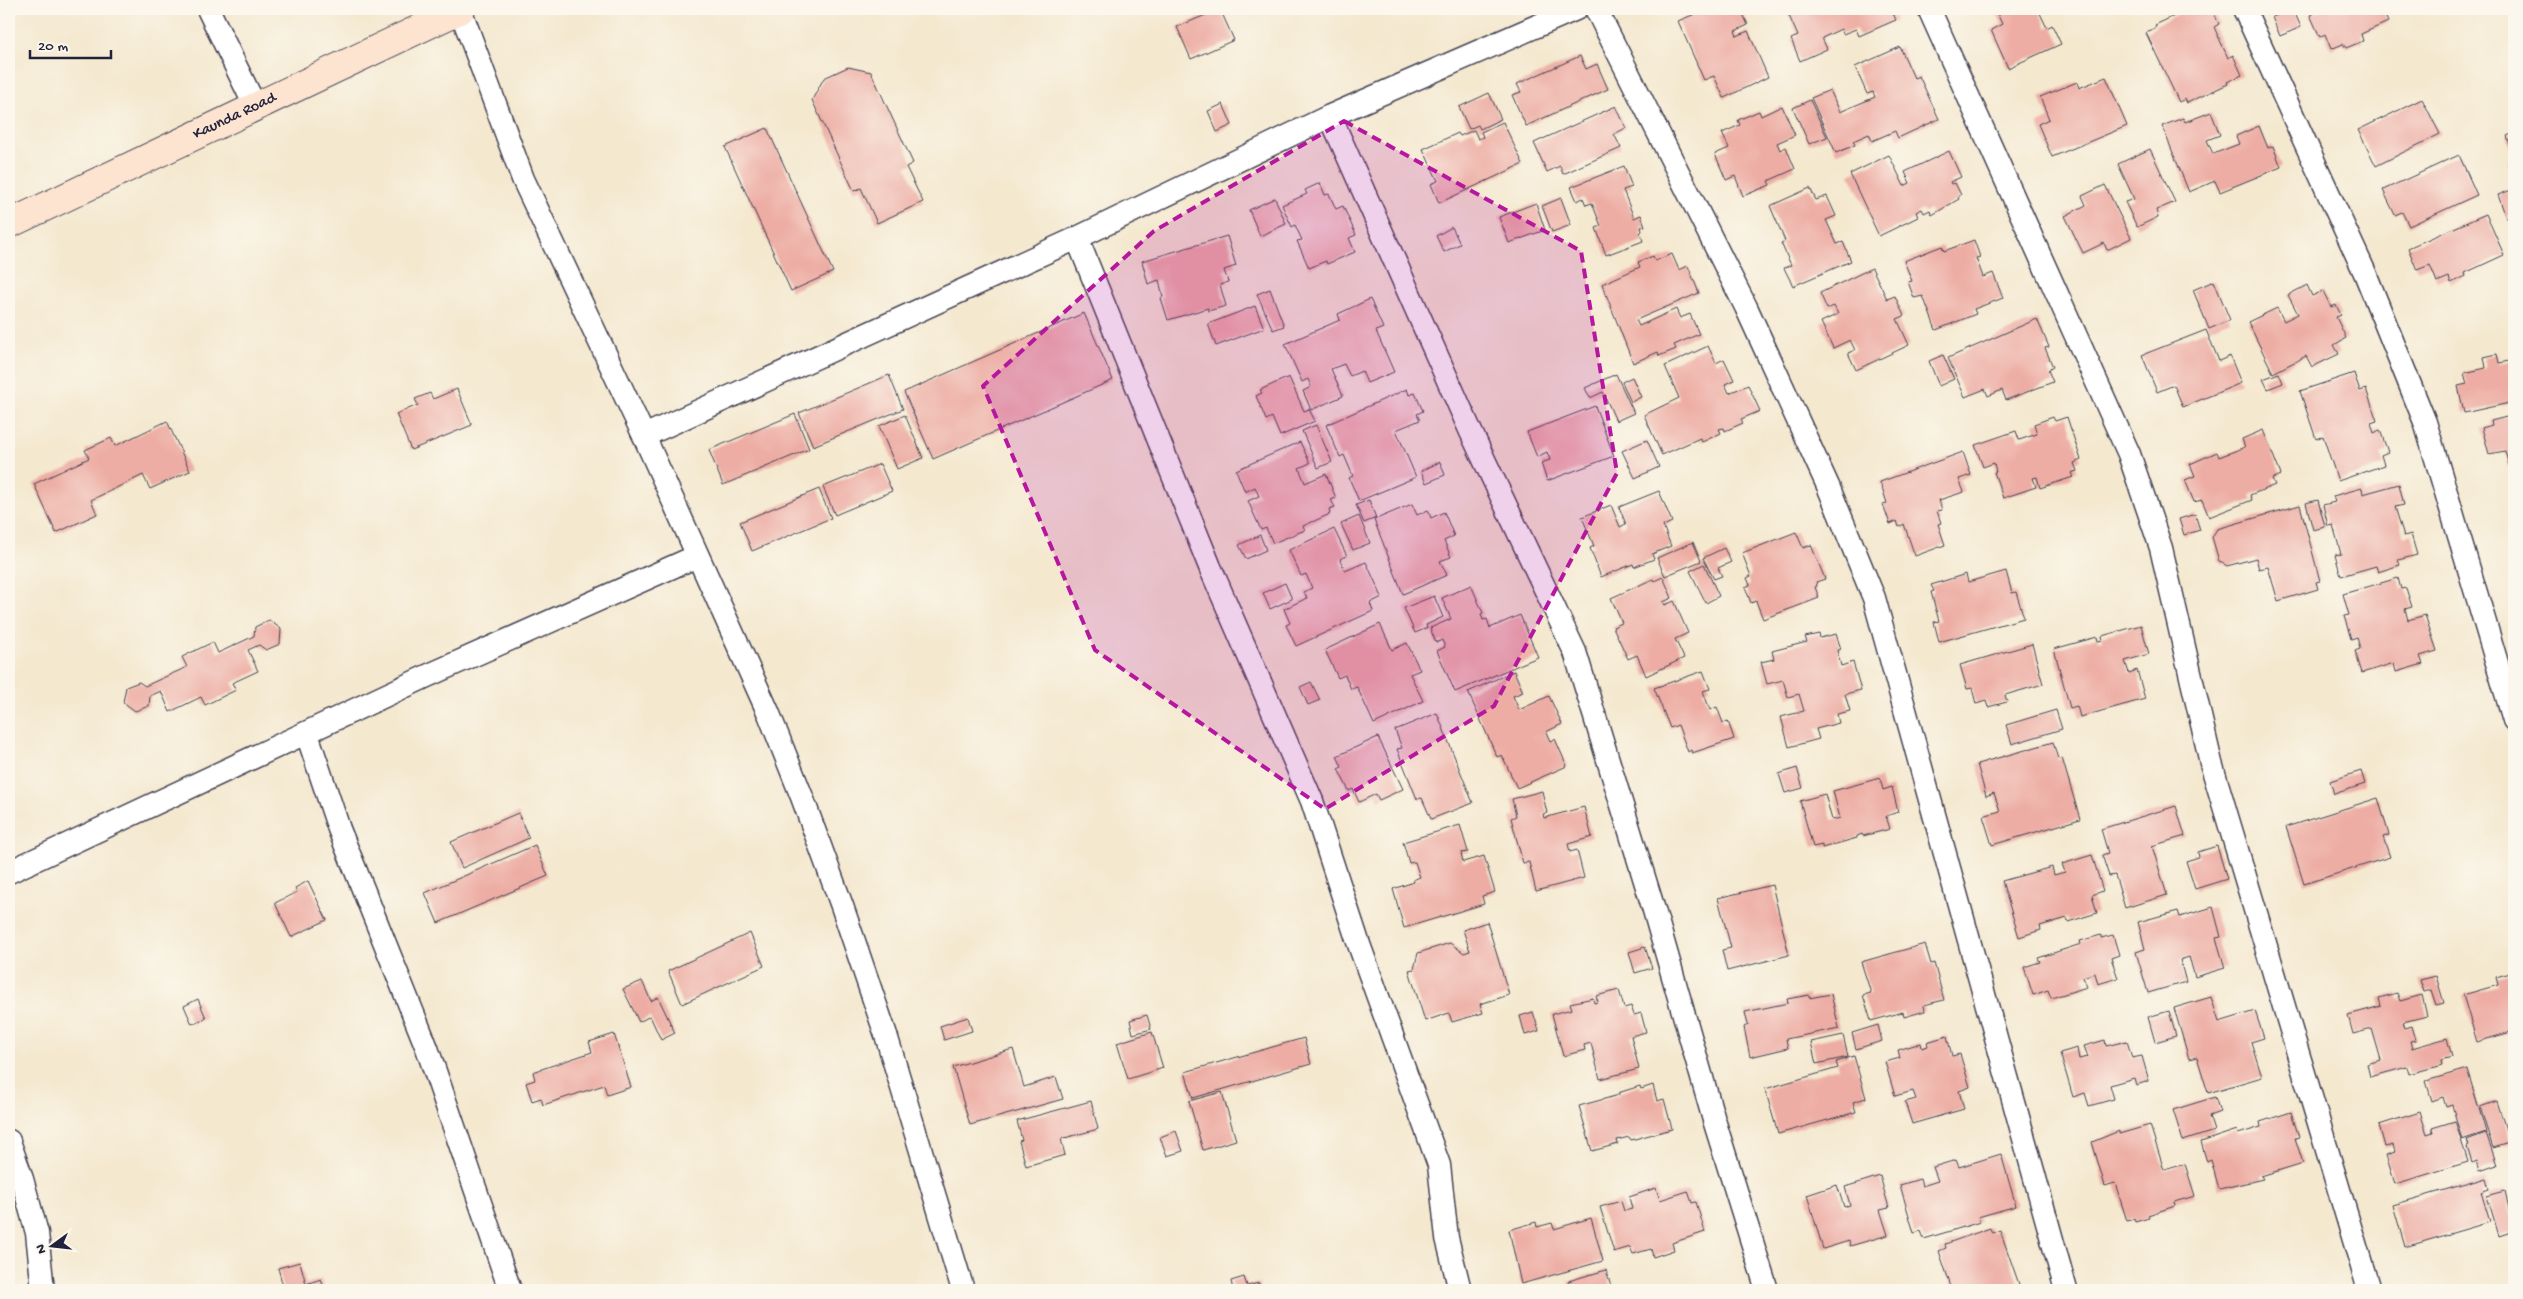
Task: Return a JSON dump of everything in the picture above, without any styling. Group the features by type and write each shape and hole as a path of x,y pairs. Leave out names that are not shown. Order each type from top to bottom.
{"main road":[{"name":"Kaunda Road","path":"9,224 256,108 460,9"}],"street":[{"path":"208,9 256,108"},
{"path":"460,9 523,180 644,436 768,714 842,906 886,1035 963,1290"},
{"path":"644,436 1077,238 1330,116 1576,9"},
{"path":"1596,9 1746,306 1828,486 1874,598 2066,1290"},
{"path":"1929,9 2129,454 2161,548 2211,763 2370,1290"},
{"path":"2244,9 2364,273 2425,422 2514,720"},
{"path":"1330,116 1471,432 1575,652 1654,910 1714,1120 1767,1290"},
{"path":"1077,238 1210,567 1312,801 1357,939 1440,1165 1447,1238 1460,1290"},
{"path":"9,872 307,734 444,668 697,556"},
{"path":"307,734 339,830 427,1048 510,1290"},
{"path":"9,1141 37,1233 43,1290"}],"highlighted area":[{"path":"1344,121 1581,251 1617,473 1494,706 1325,809 1095,650 983,386 1154,231"}],"building":[{"path":"1220,9 1234,40 1191,59 1177,27"},
{"path":"1707,9 1741,9 1748,25 1735,31 1737,36 1748,31 1768,77 1724,98 1714,76 1704,80 1678,21"},
{"path":"1786,9 1891,9 1896,20 1859,36 1856,29 1843,34 1841,29 1822,38 1827,49 1800,61 1791,39 1798,36"},
{"path":"1995,9 2038,9 2047,28 2052,25 2061,44 2008,68 1991,30 2002,24"},
{"path":"2189,9 2193,12 2201,9 2212,9 2219,24 2214,27 2228,58 2233,55 2242,75 2227,82 2228,84 2187,103 2185,99 2179,102 2146,33 2156,27 2155,25"},
{"path":"2293,9 2301,27 2280,36 2272,17"},
{"path":"2323,9 2382,9 2388,22 2361,34 2363,41 2346,48 2343,44 2331,49 2325,34 2320,37 2310,15"},
{"path":"1900,47 1914,78 1919,76 1939,119 1898,138 1895,131 1872,141 1869,134 1853,141 1855,145 1836,153 1811,98 1830,90 1840,112 1875,97 1873,92 1867,94 1855,67"},
{"path":"1580,56 1586,69 1597,64 1608,89 1526,126 1512,95 1521,92 1517,84"},
{"path":"848,67 871,72 913,163 906,167 923,202 877,223 861,188 854,191 812,100 824,78"},
{"path":"2106,77 2127,126 2052,157 2038,124 2049,119 2040,97 2077,82 2079,88"},
{"path":"1489,93 1501,119 1480,129 1478,125 1469,129 1459,107"},
{"path":"2422,99 2440,134 2376,166 2358,130"},
{"path":"1810,100 1827,137 1809,144 1793,108"},
{"path":"1223,104 1232,125 1217,132 1208,111"},
{"path":"1616,106 1626,128 1614,134 1621,148 1563,174 1560,166 1547,172 1534,143"},
{"path":"1782,106 1795,135 1777,143 1780,150 1786,147 1795,169 1768,181 1770,185 1743,196 1735,176 1726,180 1715,154 1729,148 1722,133 1740,125 1738,120 1759,111 1761,116"},
{"path":"2211,112 2220,135 2207,140 2213,154 2239,144 2236,136 2259,126 2268,148 2273,146 2281,167 2220,192 2215,181 2189,192 2162,126 2183,118 2185,122"},
{"path":"1503,122 1523,164 1439,203 1431,184 1438,181 1423,149 1458,133 1460,136 1474,130 1478,139 1483,137 1481,132"},
{"path":"767,128 833,272 791,291 725,147"},
{"path":"2514,133 2514,155 2507,136"},
{"path":"2150,149 2175,202 2156,210 2158,217 2137,227 2125,202 2134,199 2118,164"},
{"path":"1949,151 1961,177 1950,182 1951,184 1955,183 1961,195 1958,197 1959,199 1932,215 1930,210 1924,213 1922,209 1916,212 1918,217 1879,236 1850,174 1889,155 1904,186 1910,183 1905,172"},
{"path":"2459,155 2477,195 2409,226 2402,212 2395,215 2383,190"},
{"path":"2514,161 2514,178 2508,163"},
{"path":"1624,166 1632,187 1623,190 1634,218 1641,215 1645,226 1641,227 1642,231 1640,233 1643,241 1606,255 1596,228 1601,226 1592,203 1586,205 1583,198 1577,201 1571,187"},
{"path":"1320,183 1325,195 1329,194 1336,209 1343,206 1356,235 1349,238 1355,252 1327,264 1326,261 1309,268 1297,241 1302,240 1295,225 1292,227 1282,205 1307,194 1305,190"},
{"path":"2105,185 2131,238 2107,250 2104,243 2083,253 2065,216 2086,205 2082,196"},
{"path":"1810,188 1816,200 1827,196 1836,216 1826,220 1837,244 1843,242 1851,261 1793,286 1784,268 1791,265 1781,243 1785,241 1770,206"},
{"path":"2514,189 2514,214 2506,217 2498,195"},
{"path":"1275,198 1286,224 1260,236 1249,210"},
{"path":"1561,198 1571,225 1552,232 1542,206"},
{"path":"1536,203 1545,230 1509,243 1499,217"},
{"path":"2486,214 2504,255 2465,273 2466,276 2451,283 2449,277 2437,282 2430,265 2417,270 2408,248"},
{"path":"1452,227 1460,244 1444,252 1436,236"},
{"path":"1227,236 1236,266 1224,270 1228,282 1220,285 1226,306 1208,311 1208,308 1168,320 1161,298 1163,297 1159,280 1148,284 1142,261"},
{"path":"1974,240 1980,257 1976,258 1983,277 1993,273 2003,298 1974,309 1976,314 1936,330 1923,296 1914,298 1908,282 1912,281 1904,261 1942,246 1944,251"},
{"path":"1672,254 1679,270 1688,266 1699,293 1636,320 1639,326 1676,309 1680,318 1690,314 1699,334 1674,345 1676,349 1659,356 1658,352 1633,363 1602,284 1640,267 1638,262 1653,256 1655,261"},
{"path":"1872,268 1887,299 1895,296 1904,316 1897,319 1909,345 1856,370 1848,353 1855,350 1850,340 1833,348 1821,322 1838,314 1834,306 1827,309 1820,293"},
{"path":"2214,281 2230,320 2209,329 2193,290"},
{"path":"2307,285 2312,296 2323,291 2331,307 2336,305 2341,315 2336,317 2346,338 2334,345 2339,354 2312,367 2306,356 2273,373 2248,322 2277,308 2284,321 2298,314 2288,295"},
{"path":"1270,289 1284,326 1273,330 1257,294"},
{"path":"1370,299 1383,328 1376,331 1394,372 1367,383 1362,371 1350,376 1344,364 1331,369 1343,396 1311,410 1303,391 1311,387 1308,379 1302,382 1285,344 1340,320 1338,314"},
{"path":"1255,306 1264,328 1216,346 1208,324"},
{"path":"1084,313 1113,380 933,459 904,392"},
{"path":"2037,319 2049,347 2045,348 2053,367 2048,370 2053,382 2006,400 2002,390 1988,396 1985,389 1965,397 1948,358"},
{"path":"2206,330 2219,361 2230,356 2241,383 2183,407 2174,385 2157,392 2142,355"},
{"path":"1708,346 1716,363 1724,359 1734,380 1725,384 1729,393 1748,385 1760,411 1741,419 1743,423 1725,431 1724,428 1719,429 1721,433 1702,442 1700,438 1662,455 1644,415 1679,398 1665,366"},
{"path":"2497,354 2499,363 2514,360 2514,402 2464,413 2458,386 2467,384 2464,373 2486,368 2484,357"},
{"path":"1943,355 1954,379 1939,386 1929,361"},
{"path":"2279,373 2283,383 2268,389 2263,379"},
{"path":"2354,373 2360,391 2366,389 2377,421 2371,423 2374,433 2380,430 2388,452 2381,455 2384,465 2338,481 2323,436 2316,439 2300,391"},
{"path":"1616,374 1634,413 1616,421 1603,392 1590,398 1585,388"},
{"path":"889,375 903,409 813,446 799,413"},
{"path":"1289,377 1304,411 1309,409 1315,421 1280,436 1272,417 1266,420 1256,396 1262,393 1260,390"},
{"path":"1632,377 1641,397 1631,402 1622,382"},
{"path":"457,389 472,425 411,450 396,414 418,405 415,399 430,393 433,399"},
{"path":"1407,389 1409,395 1415,393 1423,411 1417,414 1420,420 1396,430 1416,477 1359,501 1349,478 1353,476 1344,455 1340,457 1326,425"},
{"path":"1595,406 1614,456 1547,481 1541,463 1550,460 1547,452 1537,457 1527,432"},
{"path":"795,414 809,449 723,485 709,450"},
{"path":"905,415 923,458 897,469 879,426"},
{"path":"2514,415 2514,465 2509,466 2505,451 2489,454 2482,428 2492,425 2491,421"},
{"path":"2053,417 2055,421 2067,417 2081,460 2074,463 2077,471 2071,473 2073,477 2040,488 2037,477 2033,478 2036,487 2003,498 1994,472 1996,472 1994,463 1983,467 1975,445 2016,431 2019,440 2037,434 2034,424"},
{"path":"167,421 190,471 150,489 143,475 91,500 97,514 56,533 34,484 89,458 85,450 111,438 115,446"},
{"path":"1316,425 1332,462 1318,468 1302,431"},
{"path":"2263,430 2281,475 2272,479 2275,485 2250,495 2252,500 2209,517 2202,500 2194,502 2185,480 2195,476 2190,464 2217,452 2219,457 2245,447 2242,439"},
{"path":"1647,440 1659,467 1635,478 1622,451"},
{"path":"1300,442 1310,463 1299,468 1305,483 1326,474 1336,498 1331,500 1335,507 1329,509 1330,514 1303,526 1305,530 1273,543 1266,528 1261,530 1248,501 1259,496 1255,487 1245,492 1236,470"},
{"path":"1963,452 1971,475 1959,479 1964,492 1939,500 1942,510 1937,511 1941,523 1938,524 1945,545 1915,556 1904,524 1899,527 1897,521 1890,524 1883,504 1887,503 1880,482"},
{"path":"1440,462 1445,475 1426,483 1421,471"},
{"path":"880,464 892,491 835,515 823,487"},
{"path":"2399,484 2404,505 2395,507 2404,536 2411,534 2417,555 2398,560 2400,565 2378,572 2376,566 2341,576 2335,555 2341,554 2333,525 2328,526 2323,505 2335,502 2333,496 2362,488 2363,494"},
{"path":"819,489 831,518 752,551 740,522"},
{"path":"1659,491 1672,522 1663,526 1671,546 1652,554 1654,559 1634,567 1633,564 1601,577 1590,548 1594,546 1582,517 1611,505 1620,527 1626,524 1619,507"},
{"path":"1369,500 1376,518 1364,523 1356,505"},
{"path":"2318,500 2325,527 2313,530 2306,503"},
{"path":"1412,504 1417,515 1428,510 1431,518 1444,512 1454,536 1444,541 1451,557 1440,561 1447,575 1403,594 1374,520"},
{"path":"2300,505 2320,581 2316,582 2318,589 2278,601 2268,567 2259,569 2256,558 2227,566 2219,561 2212,537 2217,529"},
{"path":"2195,514 2200,530 2184,535 2179,519"},
{"path":"1359,516 1370,543 1353,550 1341,524"},
{"path":"1334,529 1347,556 1340,559 1345,571 1366,562 1382,597 1370,603 1373,611 1296,646 1286,625 1290,623 1284,609 1307,598 1304,592 1312,588 1306,574 1301,576 1289,550"},
{"path":"1796,532 1803,548 1811,545 1825,579 1816,582 1817,586 1815,587 1819,598 1763,619 1756,601 1751,603 1745,587 1750,585 1747,578 1751,576 1742,553"},
{"path":"1260,535 1266,550 1246,559 1239,545"},
{"path":"1693,542 1701,561 1665,576 1657,558"},
{"path":"1724,548 1731,562 1718,568 1722,576 1714,579 1703,558"},
{"path":"1704,564 1719,596 1706,603 1690,571"},
{"path":"2006,571 2012,593 2016,592 2024,618 1939,642 1934,622 1939,621 1931,592 1934,591 1931,585 1966,574 1968,582"},
{"path":"1663,577 1672,598 1663,602 1665,605 1674,601 1688,633 1675,639 1684,658 1646,676 1637,655 1628,659 1613,627 1622,623 1611,598 1653,579 1654,581"},
{"path":"2398,578 2401,589 2406,588 2412,607 2405,609 2408,620 2425,615 2437,651 2420,656 2423,664 2396,672 2394,663 2362,673 2355,651 2360,649 2357,637 2351,639 2344,616 2349,615 2343,594"},
{"path":"1285,583 1292,599 1270,609 1263,593"},
{"path":"1471,585 1483,613 1481,614 1483,620 1487,619 1490,628 1520,615 1538,657 1455,692 1437,651 1445,647 1442,640 1436,643 1430,628 1451,619 1442,598"},
{"path":"1434,596 1443,617 1426,625 1427,628 1415,633 1404,608"},
{"path":"269,620 281,629 280,644 266,650 259,645 248,650 258,671 232,683 236,690 205,705 201,697 170,712 161,691 150,696 149,706 135,711 123,702 126,687 139,682 145,686 187,667 182,657 213,642 218,653 254,636 255,627"},
{"path":"1380,624 1392,650 1407,643 1420,670 1410,674 1423,701 1374,724 1357,687 1351,689 1345,675 1338,678 1325,650"},
{"path":"2141,625 2149,654 2125,661 2129,673 2137,670 2145,699 2080,717 2077,706 2070,708 2054,649 2097,637 2098,641 2103,640 2102,636"},
{"path":"1819,634 1820,638 1836,634 1841,649 1837,650 1841,666 1853,662 1861,690 1845,694 1850,711 1837,714 1839,723 1816,729 1819,739 1789,747 1781,717 1804,711 1799,694 1788,697 1783,680 1767,684 1761,662 1774,659 1772,651 1807,642 1805,637"},
{"path":"2032,644 2043,684 2005,695 2007,702 1988,707 1986,701 1976,704 1972,688 1967,689 1960,665"},
{"path":"1514,671 1523,692 1513,696 1519,710 1549,696 1562,724 1546,732 1550,741 1555,739 1567,766 1517,788 1502,755 1497,757 1468,692"},
{"path":"1703,671 1710,689 1703,691 1710,710 1717,707 1723,723 1728,721 1734,739 1692,753 1691,750 1688,752 1678,725 1670,728 1654,688"},
{"path":"1311,682 1320,700 1308,705 1300,687"},
{"path":"2056,710 2062,729 2012,744 2006,725"},
{"path":"1437,713 1473,803 1431,819 1422,798 1417,799 1397,749 1402,748 1395,730"},
{"path":"1378,737 1403,789 1379,800 1376,794 1359,802 1353,789 1349,791 1338,769 1342,767 1337,756"},
{"path":"2053,742 2058,759 2062,758 2080,819 1992,845 1983,816 2000,811 1994,793 1986,796 1977,764"},
{"path":"1797,768 1803,788 1785,793 1779,774"},
{"path":"2361,771 2365,784 2334,794 2330,781"},
{"path":"1880,778 1883,790 1892,787 1898,812 1886,816 1890,829 1863,836 1862,834 1857,836 1857,838 1822,848 1822,845 1813,847 1800,801 1825,794 1832,820 1840,818 1833,791"},
{"path":"1542,791 1547,813 1543,814 1544,818 1584,807 1592,837 1568,844 1570,852 1577,850 1584,878 1536,891 1529,862 1523,863 1511,818 1516,816 1512,799"},
{"path":"2378,798 2389,835 2383,837 2390,857 2304,884 2286,827"},
{"path":"2176,806 2185,836 2152,846 2167,895 2125,908 2115,875 2109,876 2102,855 2108,853 2101,829"},
{"path":"518,813 529,838 462,868 451,842"},
{"path":"1460,825 1468,852 1461,853 1463,862 1484,856 1495,892 1482,896 1484,904 1404,928 1393,889 1414,882 1413,880 1420,877 1415,862 1409,863 1403,842"},
{"path":"535,845 548,876 438,923 425,893"},
{"path":"2217,846 2227,879 2195,889 2186,861 2199,857 2198,852"},
{"path":"2092,855 2103,891 2092,895 2097,913 2068,922 2067,918 2040,926 2041,930 2019,937 2002,881 2052,867 2054,875 2065,872 2062,864"},
{"path":"308,881 327,920 291,937 275,903 297,892 295,888"},
{"path":"1772,885 1789,955 1727,971 1722,950 1731,948 1718,898"},
{"path":"2213,907 2221,937 2216,938 2225,968 2195,977 2189,957 2180,960 2186,982 2148,993 2136,952 2145,949 2138,922 2178,911 2180,917"},
{"path":"1487,922 1509,995 1480,1004 1483,1013 1452,1022 1449,1013 1425,1021 1409,970 1414,969 1418,953 1450,943 1464,953 1470,951 1463,930"},
{"path":"750,933 764,966 682,1004 668,971"},
{"path":"2101,935 2101,938 2113,935 2119,955 2111,958 2118,978 2098,984 2095,973 2083,977 2087,987 2051,998 2048,990 2033,995 2024,967 2040,962 2038,958 2081,944 2080,941"},
{"path":"1925,944 1931,964 1934,963 1944,1000 1924,1005 1925,1011 1904,1017 1903,1012 1871,1021 1863,995 1871,993 1861,962"},
{"path":"1645,947 1652,968 1635,973 1629,952"},
{"path":"2514,972 2514,1031 2477,1042 2463,995 2498,985 2496,977"},
{"path":"2436,976 2444,1003 2436,1005 2431,990 2424,992 2420,980"},
{"path":"642,981 651,1001 658,997 675,1033 661,1040 650,1016 639,1022 623,989"},
{"path":"1619,990 1624,1008 1631,1006 1634,1015 1641,1013 1646,1032 1631,1036 1639,1069 1600,1079 1591,1043 1584,1045 1585,1050 1563,1056 1552,1014 1572,1009 1570,1003 1593,998 1594,1003 1598,1002 1596,996"},
{"path":"2397,993 2400,1001 2422,995 2427,1016 2403,1022 2405,1028 2412,1026 2416,1040 2410,1041 2412,1048 2447,1038 2452,1057 2441,1060 2442,1065 2409,1074 2407,1067 2370,1077 2367,1064 2381,1060 2372,1029 2353,1034 2348,1015 2381,1006 2379,998"},
{"path":"1831,994 1839,1028 1786,1039 1788,1048 1750,1057 1744,1027 1748,1025 1745,1012 1788,1003 1787,999"},
{"path":"2211,997 2219,1022 2255,1011 2264,1038 2251,1042 2262,1077 2208,1093 2197,1057 2189,1059 2174,1008"},
{"path":"198,999 206,1018 192,1024 184,1006"},
{"path":"2169,1011 2176,1036 2155,1042 2148,1017"},
{"path":"1533,1012 1539,1031 1525,1035 1520,1016"},
{"path":"1147,1015 1151,1029 1133,1034 1130,1020"},
{"path":"968,1017 972,1031 944,1040 940,1026"},
{"path":"1878,1025 1882,1041 1856,1049 1852,1033"},
{"path":"1152,1032 1163,1068 1128,1079 1117,1043"},
{"path":"614,1034 631,1087 607,1095 604,1085 543,1105 541,1098 532,1101 526,1083 535,1080 533,1072 592,1052 589,1042"},
{"path":"1843,1035 1848,1057 1816,1064 1811,1042"},
{"path":"1947,1036 1952,1056 1960,1054 1970,1087 1959,1091 1964,1109 1912,1124 1905,1102 1916,1099 1913,1091 1895,1096 1885,1062 1900,1058 1898,1050 1921,1043 1922,1048 1928,1046 1927,1042"},
{"path":"1304,1038 1311,1064 1193,1098 1185,1072"},
{"path":"2105,1040 2106,1046 2127,1041 2132,1058 2142,1056 2149,1081 2136,1085 2134,1078 2110,1085 2114,1099 2089,1106 2085,1093 2073,1097 2060,1053 2077,1048 2079,1059 2088,1057 2084,1046"},
{"path":"1013,1049 1024,1087 1056,1077 1063,1099 970,1125 953,1067"},
{"path":"1854,1056 1866,1098 1853,1102 1856,1112 1778,1134 1765,1089 1838,1068 1836,1062"},
{"path":"2467,1069 2486,1132 2462,1140 2452,1105 2446,1107 2443,1097 2432,1101 2426,1081"},
{"path":"1653,1085 1657,1101 1664,1099 1672,1129 1631,1140 1629,1137 1617,1140 1618,1144 1592,1151 1579,1106 1619,1095 1618,1093 1640,1086 1641,1089"},
{"path":"1222,1092 1236,1140 1203,1150 1189,1101"},
{"path":"2215,1097 2220,1112 2209,1116 2214,1131 2183,1141 2173,1110"},
{"path":"1091,1101 1098,1129 1061,1139 1065,1155 1026,1166 1019,1141 1022,1140 1017,1121"},
{"path":"2497,1101 2510,1143 2493,1148 2480,1107"},
{"path":"2291,1112 2299,1137 2295,1138 2303,1163 2261,1176 2263,1179 2219,1189 2211,1160 2207,1162 2201,1142 2237,1130 2238,1134 2261,1127 2260,1122"},
{"path":"2420,1112 2427,1134 2433,1132 2432,1128 2455,1121 2468,1162 2395,1184 2386,1155 2395,1152 2393,1145 2385,1147 2379,1125"},
{"path":"2150,1125 2164,1170 2185,1164 2195,1196 2174,1202 2175,1206 2148,1215 2149,1218 2135,1222 2134,1219 2127,1221 2115,1183 2105,1186 2092,1142 2119,1131 2119,1134"},
{"path":"1176,1131 1183,1151 1167,1156 1160,1137"},
{"path":"2486,1133 2497,1165 2480,1171 2477,1161 2472,1163 2467,1140"},
{"path":"2001,1154 2016,1206 1978,1217 1980,1222 1924,1239 1921,1231 1914,1233 1900,1185 1920,1179 1922,1186 1938,1181 1933,1167 1956,1160 1959,1167"},
{"path":"1880,1176 1889,1208 1880,1210 1888,1235 1850,1246 1849,1241 1823,1249 1807,1195 1837,1185 1844,1207 1850,1205 1845,1187"},
{"path":"2486,1178 2489,1189 2481,1192 2490,1222 2405,1247 2393,1205"},
{"path":"1656,1188 1660,1200 1688,1191 1692,1203 1696,1202 1705,1232 1672,1243 1674,1250 1653,1257 1651,1249 1633,1254 1630,1247 1614,1252 1600,1207 1621,1201 1624,1211 1632,1209 1629,1197"},
{"path":"2505,1191 2514,1231 2499,1236 2487,1196"},
{"path":"1591,1218 1603,1261 1521,1284 1509,1230 1536,1222 1537,1227 1552,1223 1554,1229"},
{"path":"1990,1228 1992,1233 2000,1230 2021,1290 1952,1290 1939,1251 1946,1248 1945,1244"},
{"path":"300,1262 306,1284 321,1279 325,1290 284,1290 278,1268"},
{"path":"1606,1270 1612,1290 1570,1290 1568,1281"},
{"path":"1244,1277 1247,1286 1259,1283 1261,1290 1233,1290 1231,1281"}]}
